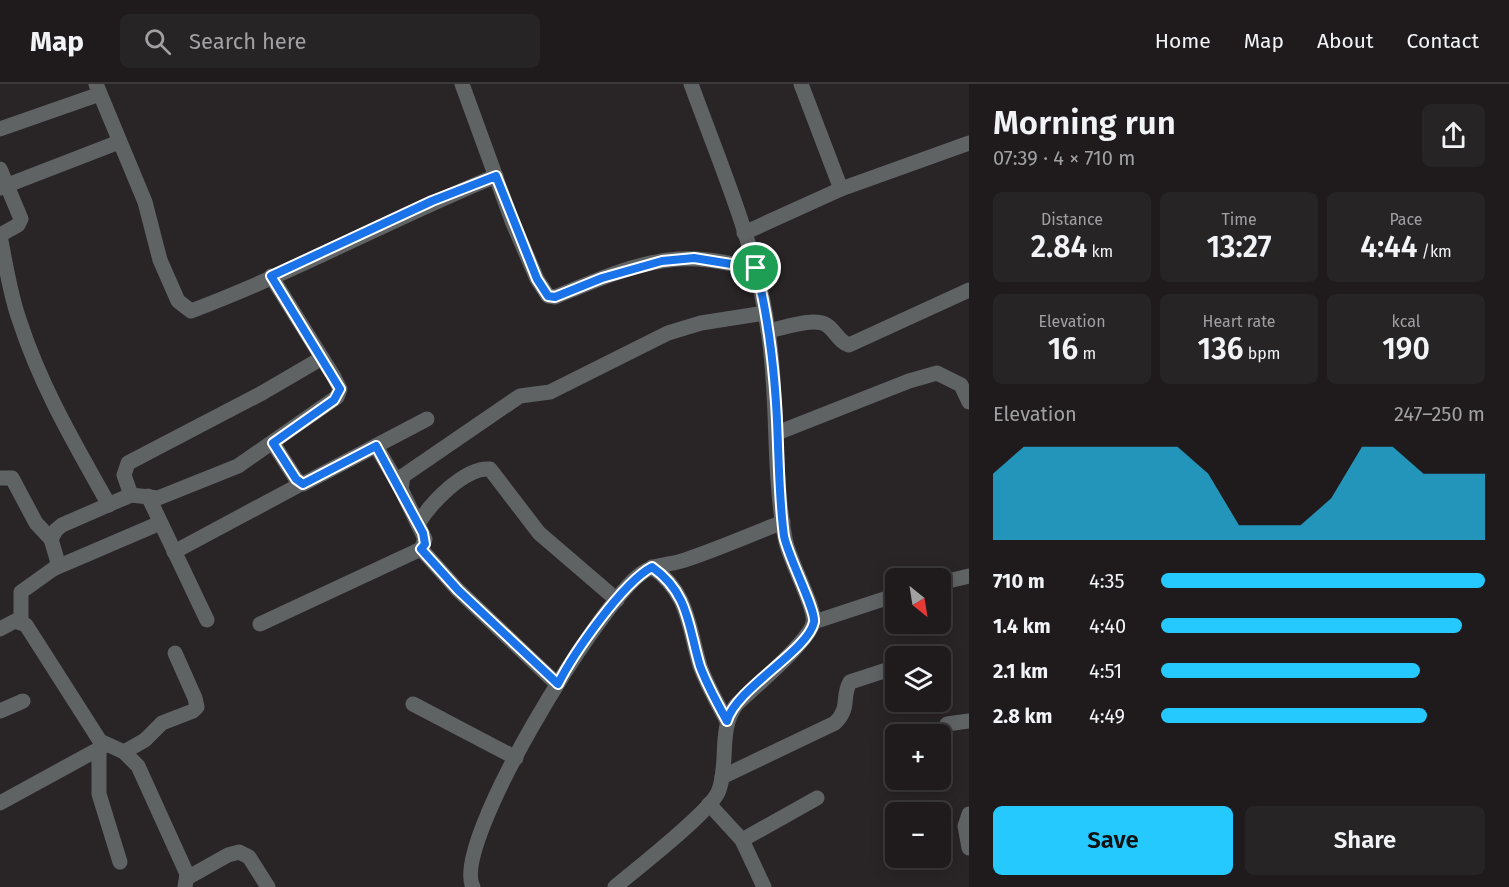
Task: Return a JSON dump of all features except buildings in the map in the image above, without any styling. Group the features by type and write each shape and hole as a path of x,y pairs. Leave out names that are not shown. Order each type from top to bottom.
{"street":[{"path":"462,84 537,279 548,296 555,297 632,269 678,258 756,268"},
{"path":"615,887 710,804 719,790 727,721 736,705 806,637 814,622 811,606 788,552 783,522 768,331 756,268 691,84"},
{"path":"801,84 841,189"},
{"path":"0,129 98,89 145,202 160,260 182,306 191,311 432,201 496,176"},
{"path":"4,187 119,142"},
{"path":"744,233 841,189 969,143"},
{"path":"0,169 4,187 21,219 18,225 0,236 7,305 63,422 109,505"},
{"path":"51,539 62,525 131,495 165,496 238,466 337,398 338,386 271,276"},
{"path":"768,331 808,323 823,323 849,345 969,290"},
{"path":"401,489 400,482 407,471 520,396 550,392 648,341 684,328 765,313"},
{"path":"131,495 124,475 128,463 262,393 322,358"},
{"path":"777,433 909,381 937,373 961,385 969,402"},
{"path":"174,552 427,419"},
{"path":"273,443 300,484"},
{"path":"260,624 421,549 425,539 401,489 376,446"},
{"path":"418,524 443,491 478,471 490,470 539,533 617,600"},
{"path":"0,478 12,478 36,523 51,539 58,563 55,568"},
{"path":"148,496 207,620"},
{"path":"473,887 469,871 473,852 494,799 558,684 617,600 639,575 652,567 684,560 783,522"},
{"path":"21,623 21,592 55,568 160,523"},
{"path":"421,549 458,590 558,684"},
{"path":"652,567 668,579 678,593 700,666 727,721"},
{"path":"951,580 969,576"},
{"path":"814,622 885,599"},
{"path":"0,628 15,621 21,623 42,648 103,747 99,794 120,862"},
{"path":"124,752 145,740 162,723 197,707 175,653"},
{"path":"722,777 835,723 846,708 847,688 850,682 885,671"},
{"path":"0,711 23,701"},
{"path":"413,704 516,758"},
{"path":"947,724 969,721"},
{"path":"0,803 103,747 124,752 138,766 186,883 228,855 239,852 249,857 268,887"},
{"path":"742,840 817,798"},
{"path":"710,804 742,840 764,887"},
{"path":"969,814 965,826 969,848"}],"route":[{"path":"496,176 537,279 548,296 555,297 602,278 678,258 694,258 756,268 762,292 774,383 785,538 795,571 811,606 814,622 806,637 736,705 727,721 700,666 688,619 678,593 668,579 652,567 639,575 623,592 565,670 558,684 458,590 421,549 425,544 423,533 376,446 307,483 300,484 273,443 337,398 340,389 271,276 315,258 432,201 496,176"}]}
